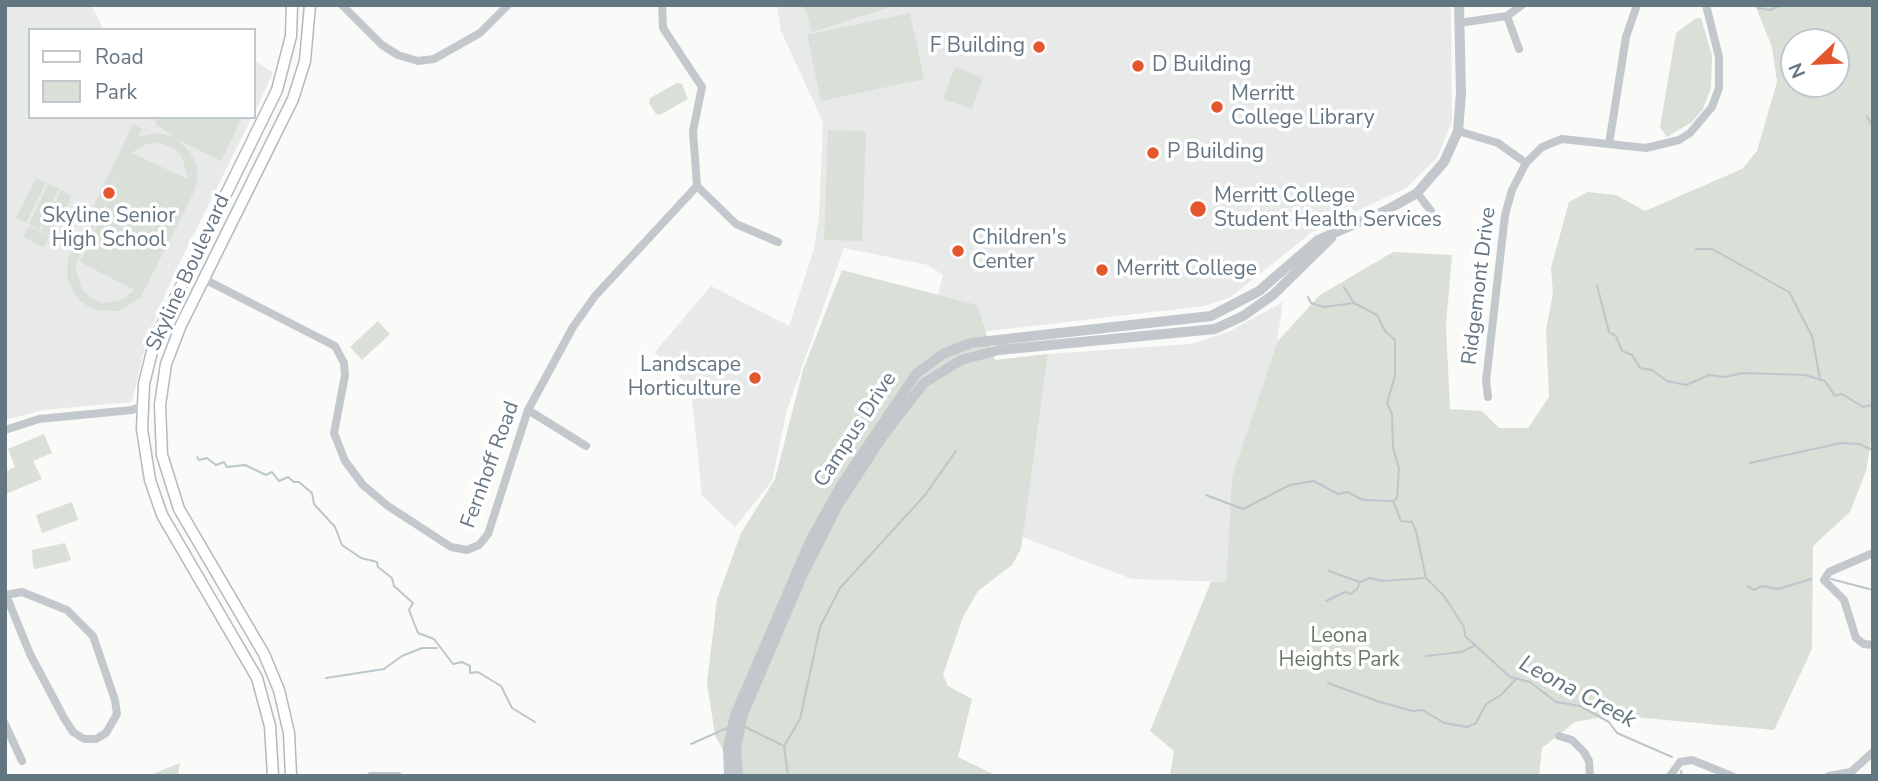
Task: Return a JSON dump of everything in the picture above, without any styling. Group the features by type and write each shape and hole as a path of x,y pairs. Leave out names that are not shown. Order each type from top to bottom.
{"main road":[{"name":"Skyline Boulevard","path":"273,776 270,726 257,678 176,541 155,498 143,447 142,406 149,360 160,327 277,90 291,36 292,5"},
{"name":"Skyline Boulevard","path":"291,776 289,733 279,690 264,654 179,509 162,454 160,405 173,345 293,99 305,61 310,5"},
{"path":"142,406 160,405"}],"street":[{"path":"342,5 382,45 411,60 426,61 480,33 508,5"},
{"path":"662,5 660,21 665,32 702,87 692,131 697,186 736,224 778,242"},
{"name":"Campus Drive","path":"729,776 730,731 802,576 838,506 911,397 937,372 961,360 999,351 1215,329 1243,316 1273,295 1336,233 1418,193 1444,162 1458,131 1461,93 1459,5"},
{"path":"1459,23 1507,16 1522,5"},
{"path":"1609,144 1626,37 1637,5"},
{"name":"Ridgemont Drive","path":"1488,397 1486,381 1505,215 1512,190 1526,163 1542,147 1562,139 1646,148 1679,140 1701,122 1712,107 1721,71 1706,5"},
{"path":"1507,16 1519,48"},
{"path":"1458,131 1498,143 1526,163"},
{"name":"Fernhoff Road","path":"204,279 335,346 344,363 345,375 334,432 345,461 363,485 388,506 451,547 460,550 475,547 488,534 528,410 554,357 595,296 697,186"},
{"path":"1418,193 1432,211"},
{"path":"5,430 39,419 132,410 142,406"},
{"path":"528,410 586,446"},
{"path":"1873,554 1829,572 1824,580 1844,600 1856,638 1864,644 1873,645"},
{"path":"5,594 33,594 67,610 93,636 115,700 117,714 106,733 96,738 83,739 73,732 30,654 5,594"},
{"name":"Campus Drive","path":"738,776 738,732 751,687"},
{"path":"5,724 22,761"},
{"path":"1559,736 1572,740 1584,752 1589,761 1590,776"},
{"path":"1829,776 1851,772 1873,752"},
{"path":"1670,776 1680,762 1692,760 1732,776"},
{"path":"371,776 398,776"}],"shaded area":[{"name":"Skyline Senior High School","path":"5,5 91,5 103,28 28,28 28,119 251,119 173,276 147,339 132,402 43,410 5,420"},
{"name":"Merritt College","path":"777,5 1451,5 1452,121 1437,158 1406,188 1312,232 1231,297 1204,306 955,335 873,393 939,291 943,275 928,265 844,248 787,410 772,481 735,527 702,496 691,388 655,352 711,286 789,326 814,249 819,216 823,122 781,31"},
{"path":"256,61 273,73 256,110"},
{"name":"Merritt College","path":"1283,302 1277,342 1232,476 1226,582 1132,579 1022,537 1048,354 1191,344 1228,332"}],"green space":[{"path":"804,5 897,5 812,32"},
{"name":"Leona Heights Park","path":"1755,5 1873,5 1873,428 1866,471 1850,512 1813,546 1812,649 1774,730 1612,715 1575,722 1542,748 1539,776 1170,776 1174,751 1150,731 1211,582 1226,582 1232,476 1277,342 1320,295 1393,252 1452,255 1446,325 1450,409 1482,411 1499,428 1528,428 1549,397 1546,330 1553,293 1551,268 1569,202 1588,192 1616,195 1645,211 1742,169 1757,151 1777,82 1772,47"},
{"path":"910,13 924,79 821,101 807,35"},
{"path":"1696,18 1701,18 1712,55 1711,88 1703,109 1692,122 1667,137 1660,127 1676,33"},
{"path":"955,67 983,78 972,109 943,99"},
{"path":"677,83 682,84 688,99 660,115 656,114 649,103 650,98"},
{"path":"155,119 241,119 221,161 177,139 190,152 197,166 197,181 193,194 141,297 120,311 95,310 81,302 71,288 67,275 68,259 133,124 142,129 138,137 156,133 172,136 157,125","holes":["160,143 173,148 182,156 188,179 131,153 146,144","125,163 80,262 135,290 122,300 104,303 92,299 82,290 75,266"]},
{"path":"828,130 866,131 862,241 824,240"},
{"path":"36,178 46,183 26,223 16,218"},
{"path":"48,184 59,189 39,230 29,224"},
{"path":"61,190 72,196 52,236 41,231"},
{"path":"29,226 49,236 44,247 23,237"},
{"path":"842,270 977,305 995,360 1048,354 1021,549 1012,565 978,591 963,617 943,675 948,686 972,699 958,757 997,776 737,776 715,735 707,683 717,599 741,533 775,479 803,370"},
{"path":"378,321 390,334 362,360 350,347"},
{"path":"44,434 52,453 33,461 42,479 6,494 5,472 15,467 8,449"},
{"path":"72,502 78,520 42,533 36,515"},
{"path":"65,543 71,559 69,561 36,569 33,567 32,550"},
{"path":"180,763 178,776 148,776"}],"waterway":[{"path":"1758,8 1770,10 1781,5"},
{"path":"1867,117 1873,126"},
{"path":"1696,249 1712,249 1789,292 1812,336 1820,379"},
{"path":"1597,285 1609,332 1616,336 1622,351 1632,355 1640,368 1652,370 1667,381 1686,385 1709,375 1805,375 1825,381 1835,396 1842,394 1863,407 1873,405"},
{"path":"1344,287 1354,303 1377,315 1385,331 1395,340 1395,376 1387,403 1392,414 1393,448 1399,468 1397,498 1393,501 1401,521 1412,522 1416,531 1426,578 1444,596 1464,627 1465,636 1510,677 1530,682 1556,702 1580,706 1609,722 1617,733 1672,757"},
{"path":"1308,297 1311,303 1324,307 1354,303"},
{"path":"1750,463 1841,443 1859,444 1873,450"},
{"path":"788,776 784,746 800,719 820,627 840,588 925,495 956,451"},
{"path":"197,457 199,460 207,458 216,465 224,462 227,467 245,465 266,475 272,472 279,481 288,477 299,482 312,493 314,504 335,527 342,545 361,558 377,562 378,567 392,578 394,586 413,603 409,610 418,633 434,639 453,664 462,662 470,666 470,673 478,672 501,686 512,708 535,722"},
{"path":"1206,495 1243,509 1290,485 1314,481 1338,494 1348,492 1363,500 1393,501"},
{"path":"1329,571 1360,582"},
{"path":"1326,601 1345,592 1350,594 1357,589 1360,582 1370,578 1383,581 1424,578"},
{"path":"1748,586 1754,590 1762,586 1778,589 1811,579"},
{"path":"1831,579 1873,590"},
{"path":"1426,656 1461,652 1476,645"},
{"path":"326,678 384,669 402,656 422,648 437,648"},
{"path":"1328,683 1380,702 1413,711 1423,710 1444,723 1467,727 1476,723 1486,704 1501,695 1515,680"},
{"path":"745,727 782,745"},
{"path":"691,744 727,728"},
{"name":"Leona Creek","path":"1681,771 1682,776"}],"place":[{"name":"F Building","path":"1039,47"},
{"name":"D Building","path":"1138,66"},
{"name":"Merritt College Library","path":"1217,107"},
{"name":"P Building","path":"1153,153"},
{"name":"Skyline Senior High School","path":"109,193"},
{"name":"Merritt College Student Health Services","path":"1198,209"},
{"name":"Children's Center","path":"958,251"},
{"name":"Merritt College","path":"1102,270"},
{"name":"Landscape Horticulture","path":"755,378"}]}
